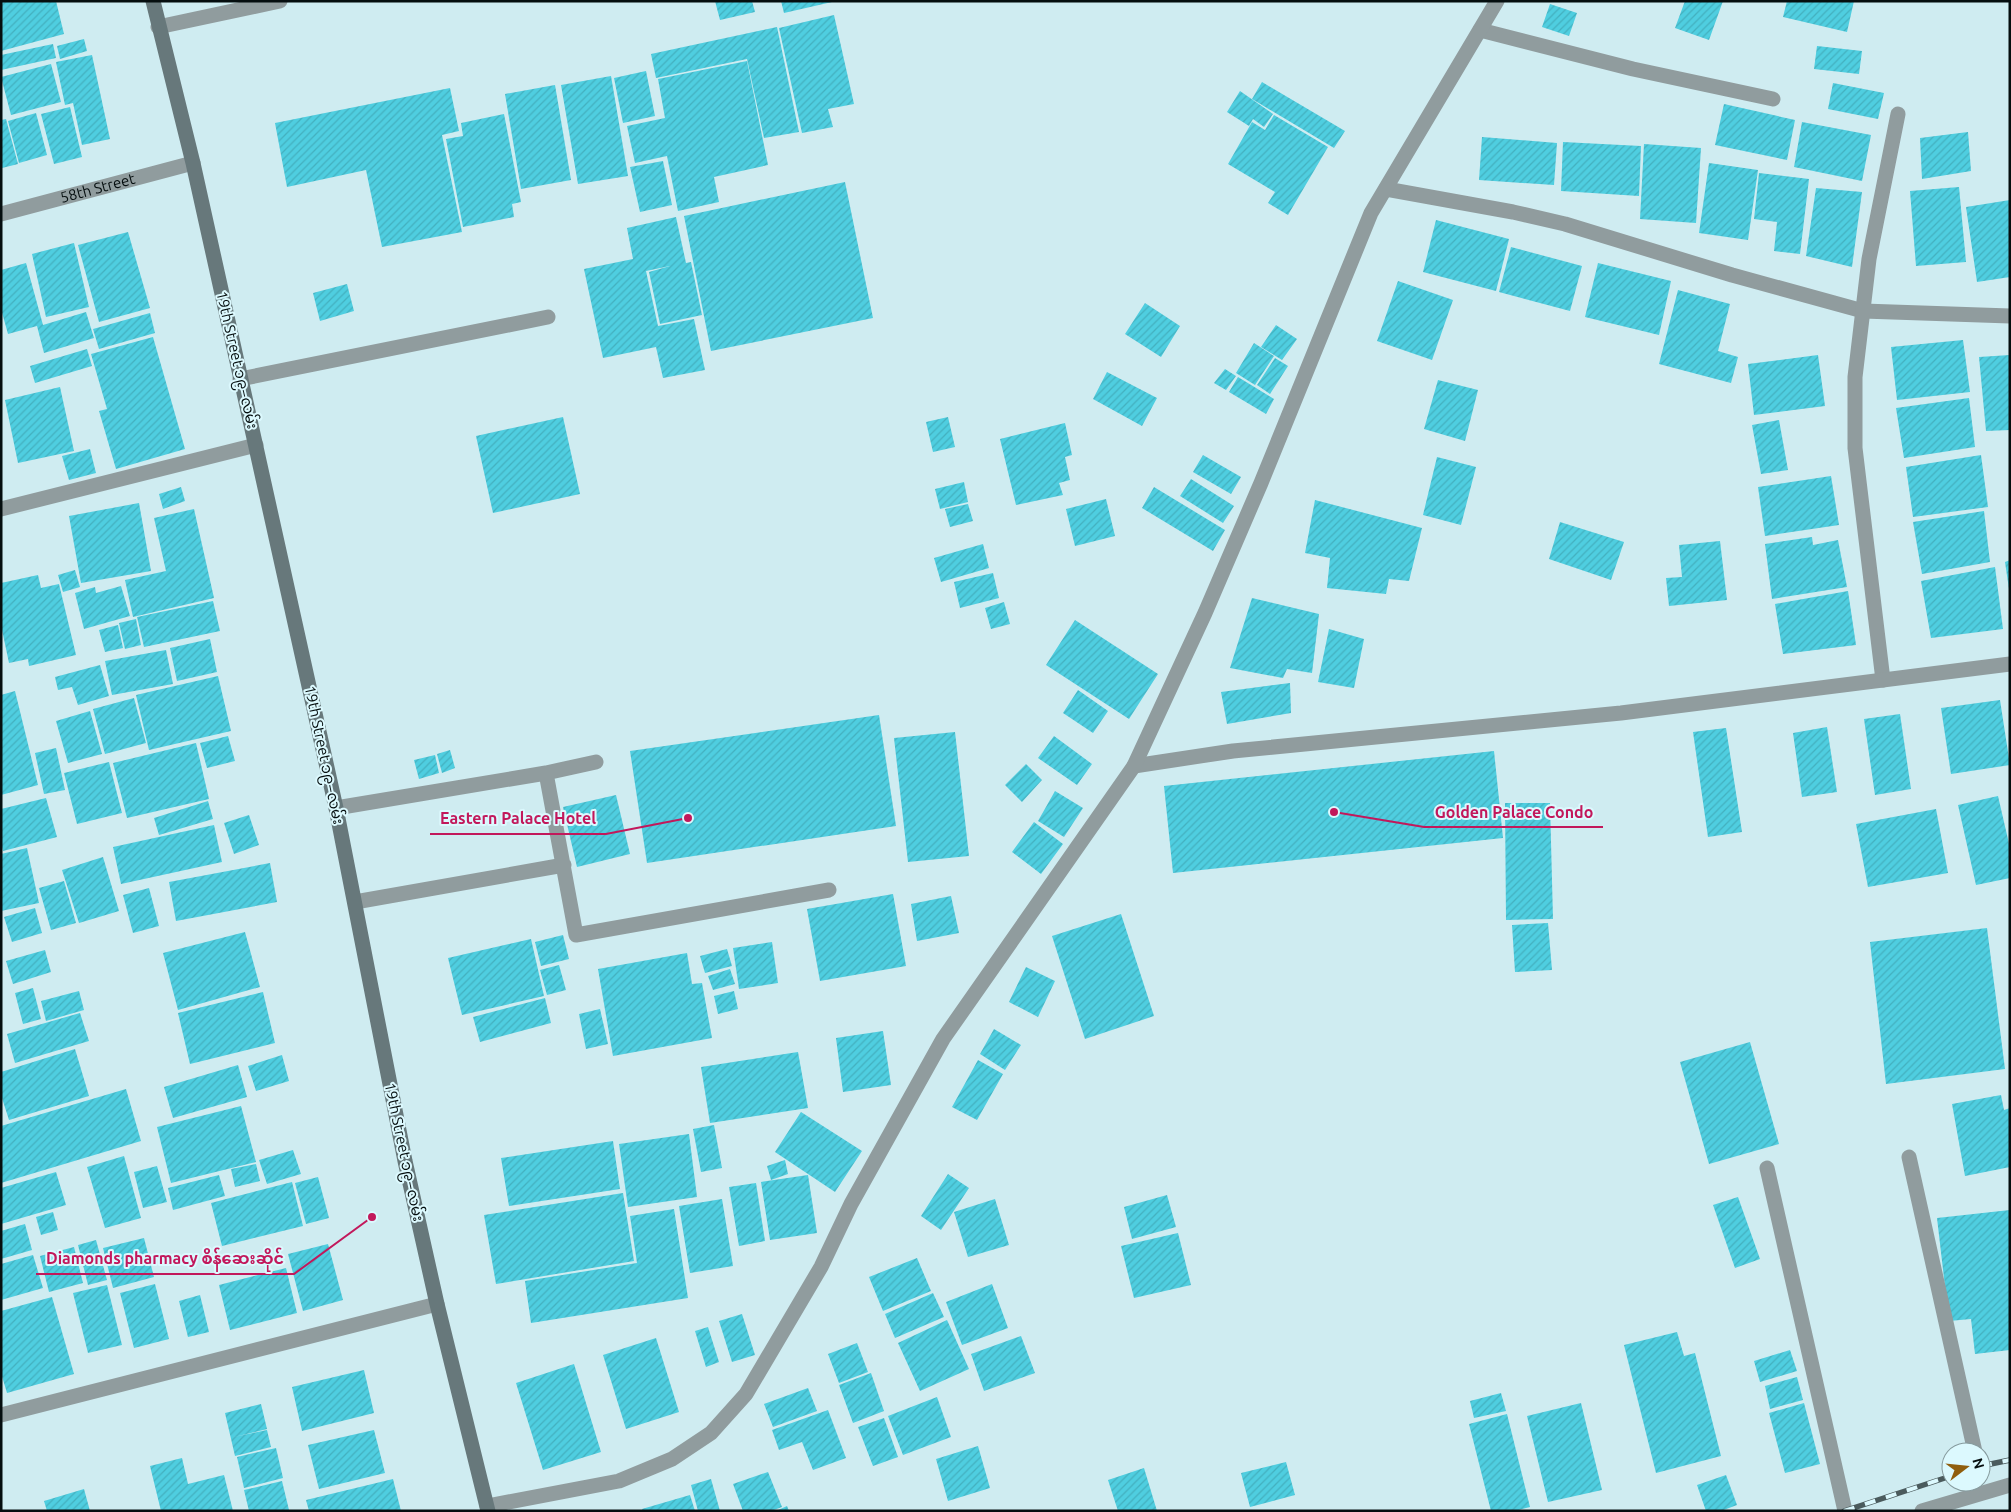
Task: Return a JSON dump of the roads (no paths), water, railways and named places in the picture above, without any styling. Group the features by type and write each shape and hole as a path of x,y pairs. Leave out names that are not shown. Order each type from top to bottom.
{"street":[{"name":"19th Street ၁၉−လမ်း","path":"153,1 158,27 194,162 240,379 336,808 405,1161 437,1304 488,1509"},
{"path":"158,27 280,1"},
{"path":"488,1509 619,1481 672,1459 712,1432 750,1386 821,1267 851,1204 943,1039 1134,766 1209,604 1371,213 1497,1"},
{"path":"1480,30 1633,69 1773,99"},
{"path":"1883,680 1855,448 1855,377 1869,259 1898,114"},
{"name":"58th Street","path":"1,214 194,162"},
{"path":"1386,188 1513,212 1565,224 1732,275 1863,310 2010,316"},
{"path":"240,379 548,316"},
{"path":"1,509 256,446"},
{"path":"1134,766 1233,751 1621,713 2010,664"},
{"path":"336,808 546,773 596,762"},
{"path":"546,773 576,935 829,890"},
{"path":"355,902 564,865"},
{"path":"1910,1157 1973,1442"},
{"path":"1767,1168 1845,1511"},
{"path":"1,1415 437,1304"},
{"path":"1991,1486 2010,1485"},
{"path":"1922,1511 1968,1492"}],"railway":[{"path":"1991,1464 2010,1460"},
{"path":"1844,1511 1941,1479"}],"place":[{"name":"Golden Palace Condo","path":"1334,812"},
{"name":"Eastern Palace Hotel","path":"688,818"},
{"name":"Diamonds pharmacy စိန်ဆေးဆိုင်","path":"372,1217"}]}
